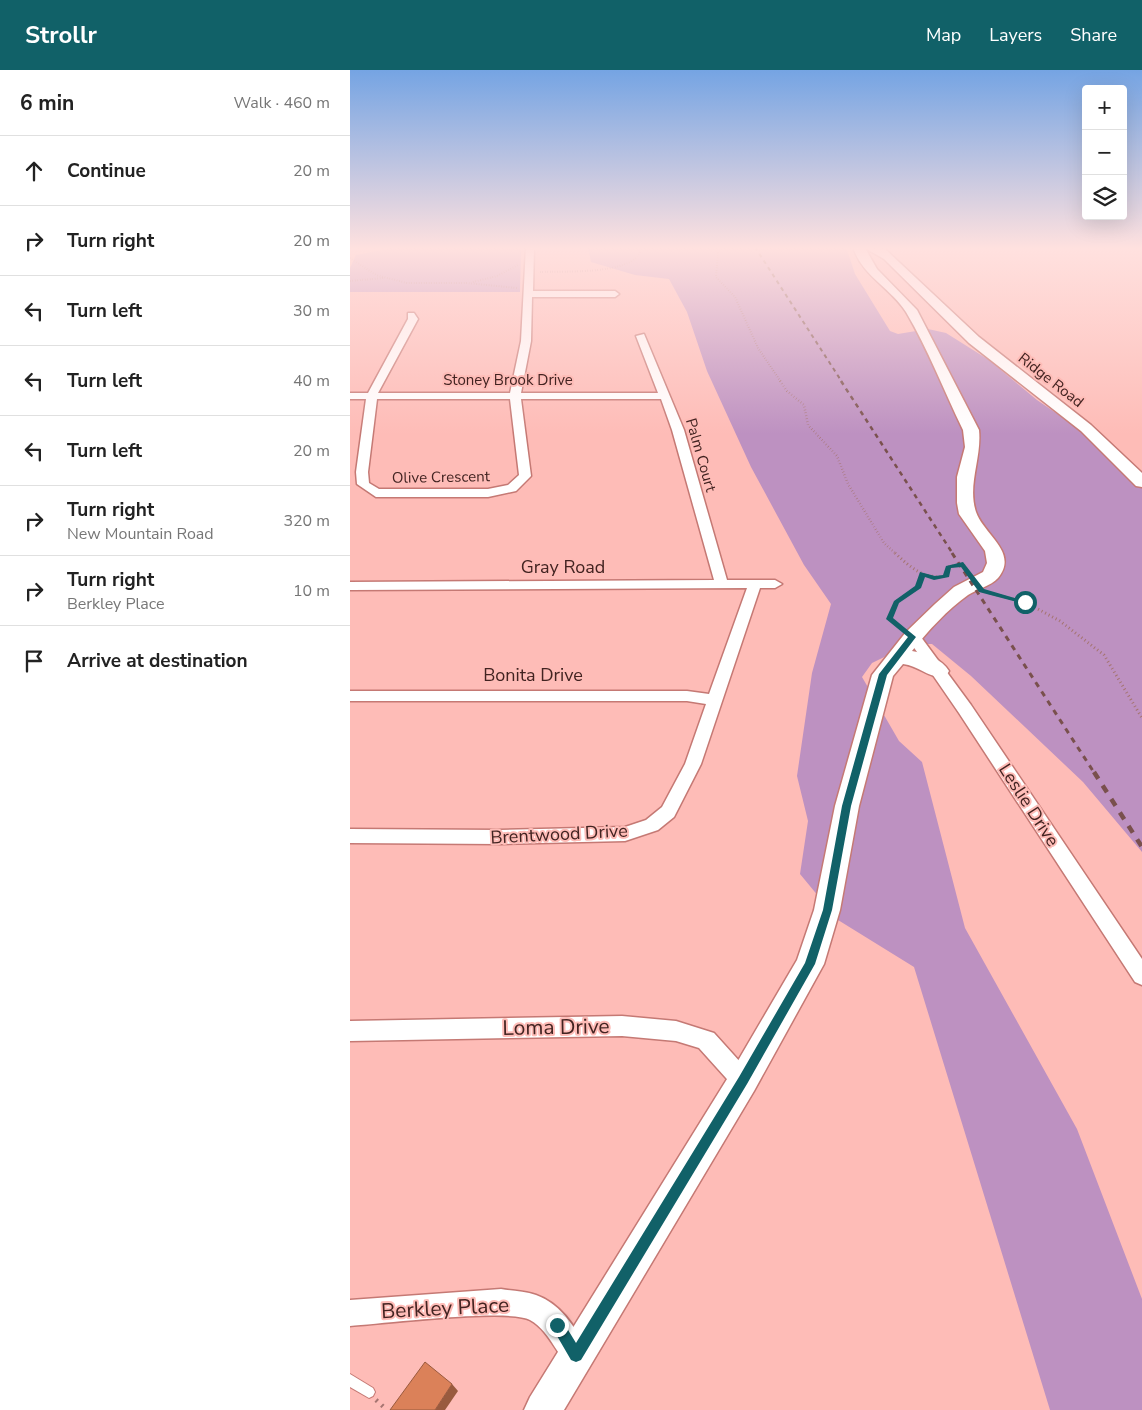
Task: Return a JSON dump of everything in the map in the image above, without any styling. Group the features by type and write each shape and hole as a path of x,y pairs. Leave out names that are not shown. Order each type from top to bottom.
{"main road":[{"path":"543,1410 743,1081 810,964 828,910 847,806 883,674 913,636 961,591 990,576 996,557 985,535 968,514 966,504 965,476 971,460 972,430 911,310"},
{"name":"Ridge Road","path":"942,310 974,340 1086,428 1142,482"},
{"path":"896,656 920,659 939,671"}],"street":[{"path":"515,395 526,341 528,310"},
{"path":"372,395 413,320 411,315"},
{"name":"Palm Court","path":"641,336 678,430 722,585"},
{"name":"Olive Crescent","path":"372,395 362,472 363,484 376,492 488,493 512,488 525,476 515,395"},
{"name":"Stoney Brook Drive","path":"350,396 666,396"},
{"name":"Brentwood Drive","path":"350,836 500,837 625,834 652,825 668,812 693,764 756,584"},
{"name":"Gray Road","path":"350,586 776,584"},
{"name":"Leslie Drive","path":"913,636 939,671 1142,976"},
{"name":"Bonita Drive","path":"350,696 688,696 715,700"},
{"name":"Loma Drive","path":"350,1031 622,1026 676,1031 706,1040 743,1081"},
{"name":"Berkley Place","path":"350,1313 501,1302 534,1308 557,1325 576,1356"}],"lane":[{"path":"350,1380 369,1392"}],"path":[{"path":"741,310 758,348 787,391 804,405 808,425 836,456 848,484 884,543 914,570 934,578 946,576 948,567 963,564 981,591 1025,602 1060,621 1104,655 1142,718"},
{"path":"913,636 889,619 896,602 919,587 922,573"}],"shaded area":[{"path":"686,310 877,310 890,331 898,334 928,329 946,333 989,360 1037,400 1109,449 1142,484 1142,852 1083,782 971,676 932,644 911,644 872,663 862,677 899,741 922,762 965,928 1077,1129 1142,1299 1142,1410 1050,1410 914,967 838,920 800,874 808,821 797,776 812,673 831,604 804,565 751,467 707,371"}],"building":[{"path":"425,1362 452,1384 435,1410 390,1410"}],"railway":[{"path":"795,310 842,382"},
{"path":"841,381 953,554"},
{"path":"952,553 1095,774"},
{"path":"1094,772 1142,847"}],"route":[{"path":"557,1325 576,1356 743,1081 810,964 828,910 847,806 883,674 912,637 889,619 896,602 919,587 922,573 934,578 946,576 948,574 948,567 963,564 981,591 1025,602"}]}
